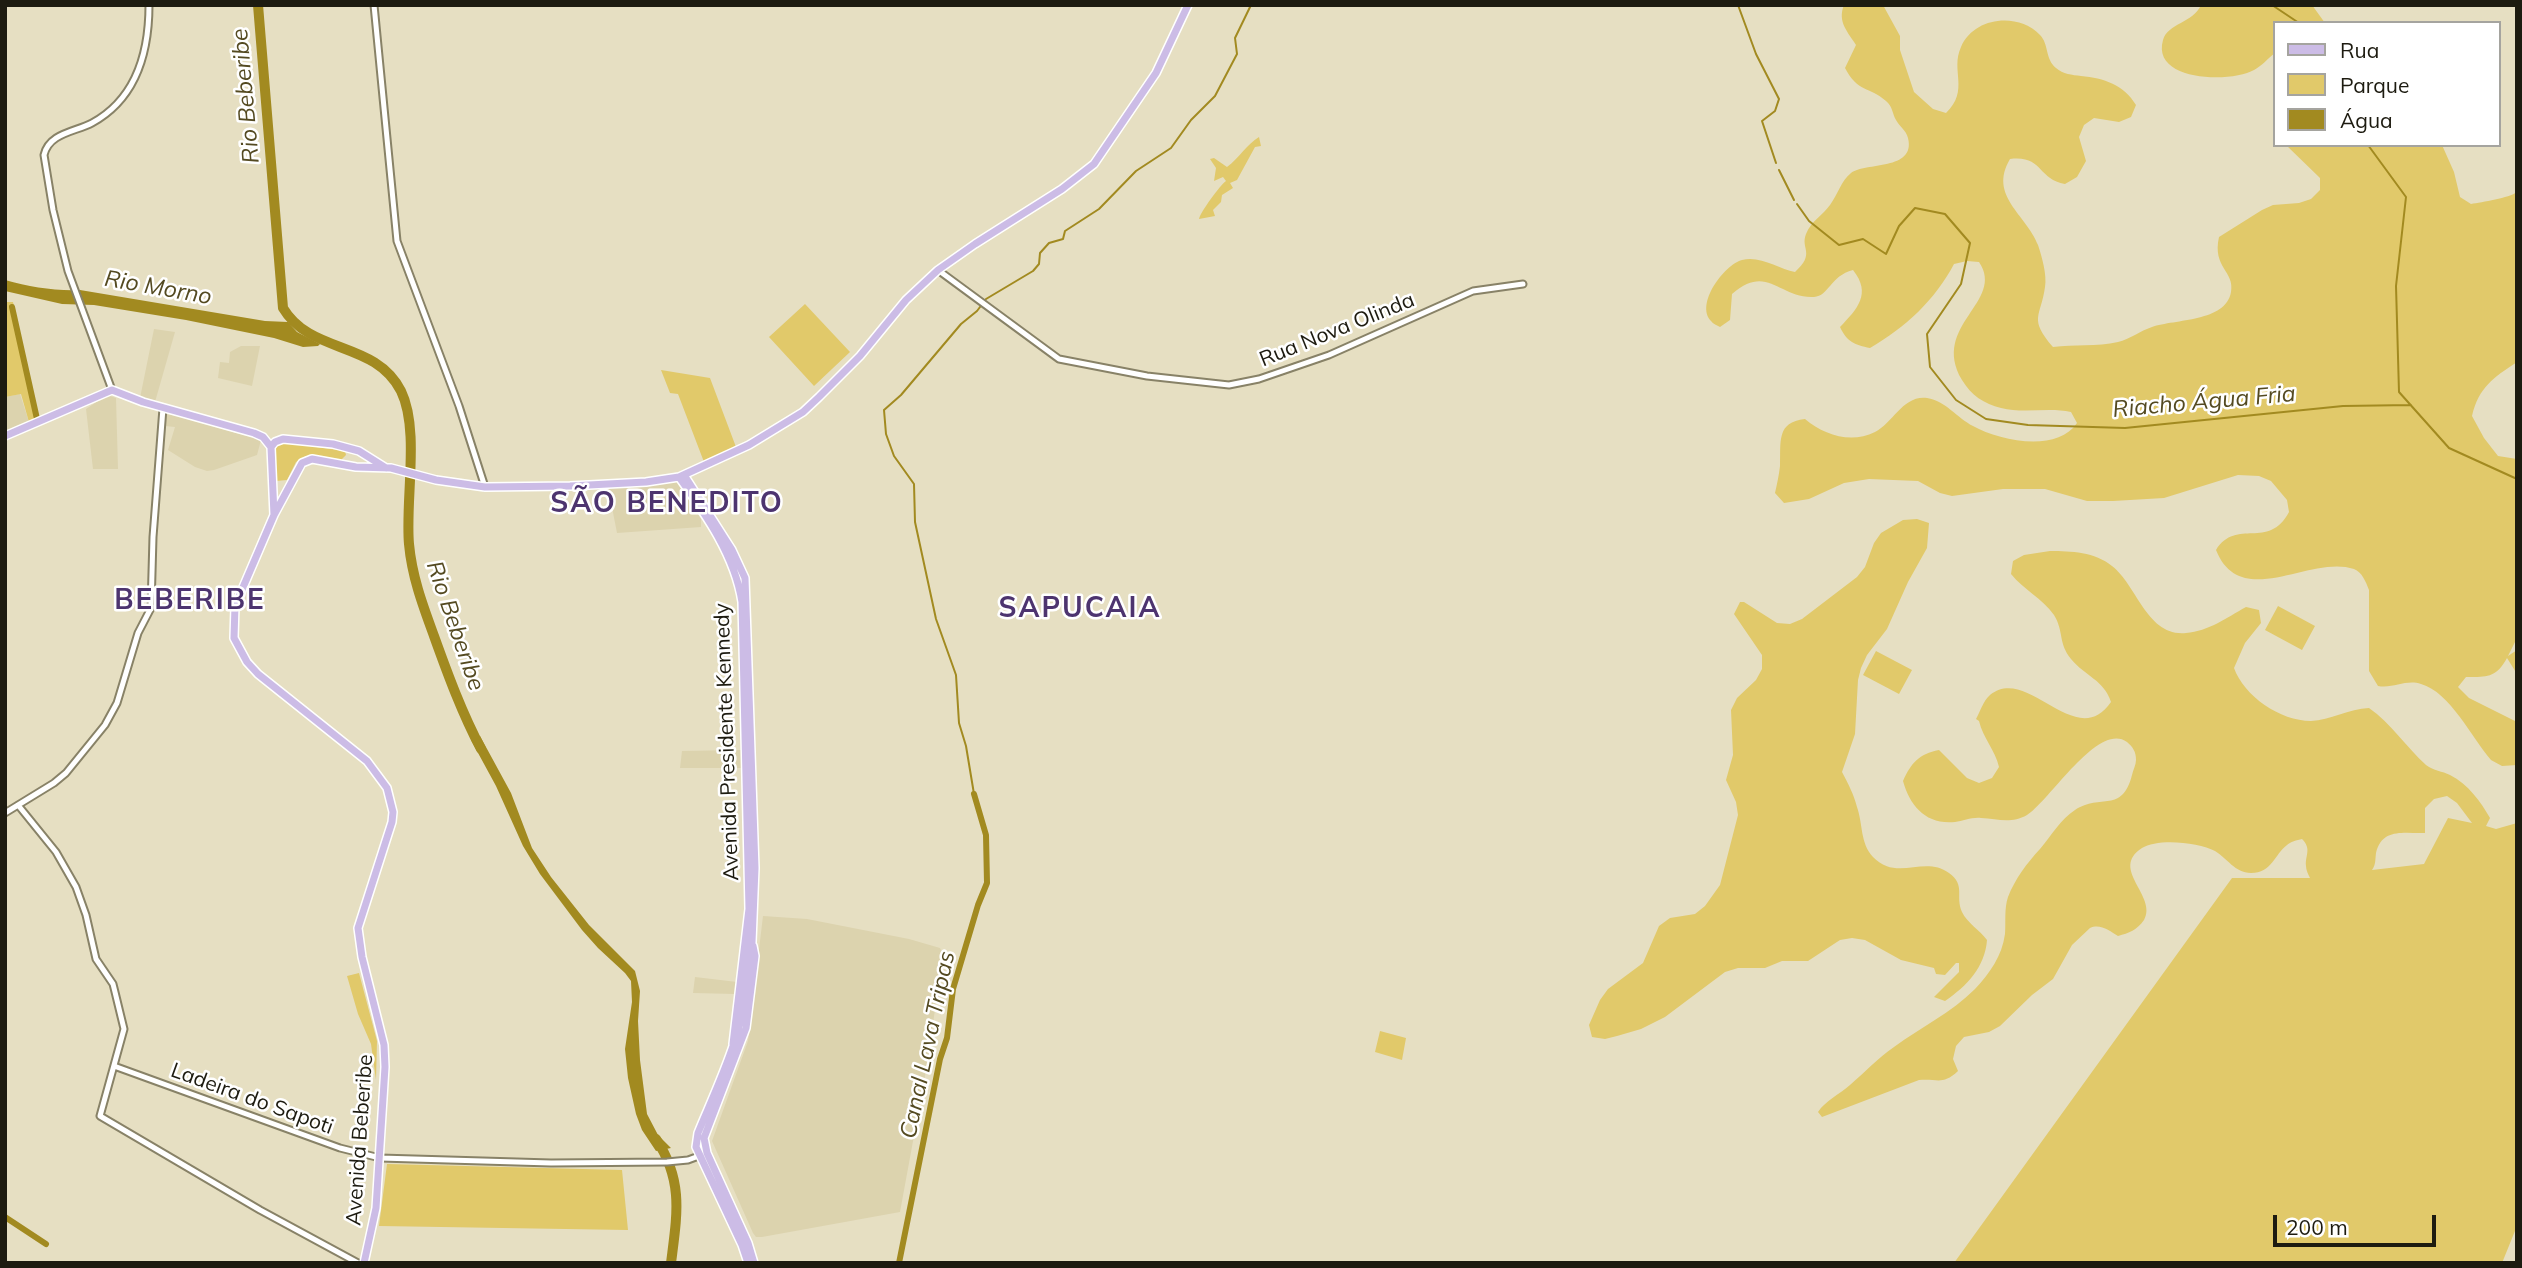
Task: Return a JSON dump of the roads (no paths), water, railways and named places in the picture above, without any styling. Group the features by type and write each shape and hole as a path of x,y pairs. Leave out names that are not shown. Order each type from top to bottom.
{"main road":[{"path":"356,467 386,468 417,476 485,486 629,484 681,476 749,445 803,412 853,365 906,300 938,271 975,244 1062,189 1094,164 1156,73 1188,5"},
{"path":"5,436 112,390 163,408 263,436 271,447 283,439 333,444 359,451 386,468"},
{"name":"Avenida Beberibe","path":"271,447 274,515"},
{"path":"356,467 363,461 359,451"},
{"name":"Avenida Beberibe","path":"356,467 312,459 302,463 274,515 235,606 234,638 247,662 258,674 368,761 387,788 391,800 393,812 389,837 358,928 362,957 384,1045 385,1067 376,1208 364,1263"},
{"name":"Avenida Presidente Kennedy","path":"681,476 733,550 745,578 754,816 752,943 755,956 746,1028 704,1138 703,1155"},
{"name":"Avenida Presidente Kennedy","path":"681,476 733,565 742,602 749,897 733,1044 698,1133 696,1147 703,1155 748,1243 754,1263"},
{"path":"272,484 279,493 288,491"},
{"path":"703,1155 748,1263"}],"street":[{"path":"112,390 62,251 45,167 46,148 54,139 93,122 111,110 128,90 143,58 148,34 149,5"},
{"path":"373,5 397,241 485,486"},
{"name":"Rua Nova Olinda","path":"938,271 1043,350 1067,362 1147,376 1229,385 1259,379 1329,355 1473,291 1523,285"},
{"path":"5,813 66,773 105,724 117,703 138,633 151,608 153,537 163,408"},
{"path":"18,805 47,839 68,874 82,901 96,959 113,984 124,1029 100,1116 260,1210 358,1263"},
{"name":"Ladeira do Sapoti","path":"114,1066 340,1148 380,1158 551,1163 667,1162 703,1155"}],"water":[{"path":"5,280 42,288 80,290 265,321 288,322 297,332 320,344 303,347 274,338 186,320 94,305 62,304 5,291"},
{"path":"480,736 511,793 532,848 551,877 589,925 635,971 640,991 640,1060 647,1114 658,1135 671,1148 656,1151 642,1130 636,1114 625,1049 632,1002 631,981 582,930 540,874 523,846 496,786 471,740"}],"waterway":[{"name":"Rio Beberibe","path":"258,5 283,308 295,323 310,334 376,363 390,375 401,391 410,425 408,526 413,568 422,602 461,708 481,749"},
{"path":"974,794 959,723 956,675 936,619 915,522 914,484 894,456 886,434 884,410 901,395 961,324 977,311 986,299 1033,271 1039,264 1040,253 1049,243 1063,239 1065,231 1099,209 1136,171 1171,148 1191,120 1215,96 1237,54 1235,38 1251,5"},
{"name":"Riacho Água Fria","path":"1738,5 1756,54 1779,99 1775,111 1762,121 1776,163"},
{"name":"Riacho Água Fria","path":"2272,5 2296,21"},
{"name":"Riacho Água Fria","path":"2369,147 2406,197 2396,286 2399,392 2449,448 2517,479"},
{"name":"Riacho Água Fria","path":"1779,170 1794,200"},
{"name":"Riacho Água Fria","path":"1797,204 1809,221 1839,245 1863,239 1886,254 1899,226 1915,208 1945,214 1970,243 1961,284 1927,334 1930,367 1956,400 1986,419 2028,425 2125,428 2343,406 2411,405"},
{"path":"12,307 37,419"},
{"name":"Canal Lava Tripas","path":"899,1263 940,1059 947,1038 953,989 987,883 986,835 974,794"},
{"name":"Rio Beberibe","path":"656,1139 665,1154 675,1184 676,1214 671,1263"},
{"path":"5,1217 46,1244"}],"district":[{"name":"SÃO BENEDITO","path":"667,504"},
{"name":"BEBERIBE","path":"190,601"},
{"name":"SAPUCAIA","path":"1080,609"}],"water label":[{"name":"Rio Morno","path":"158,288"}]}
